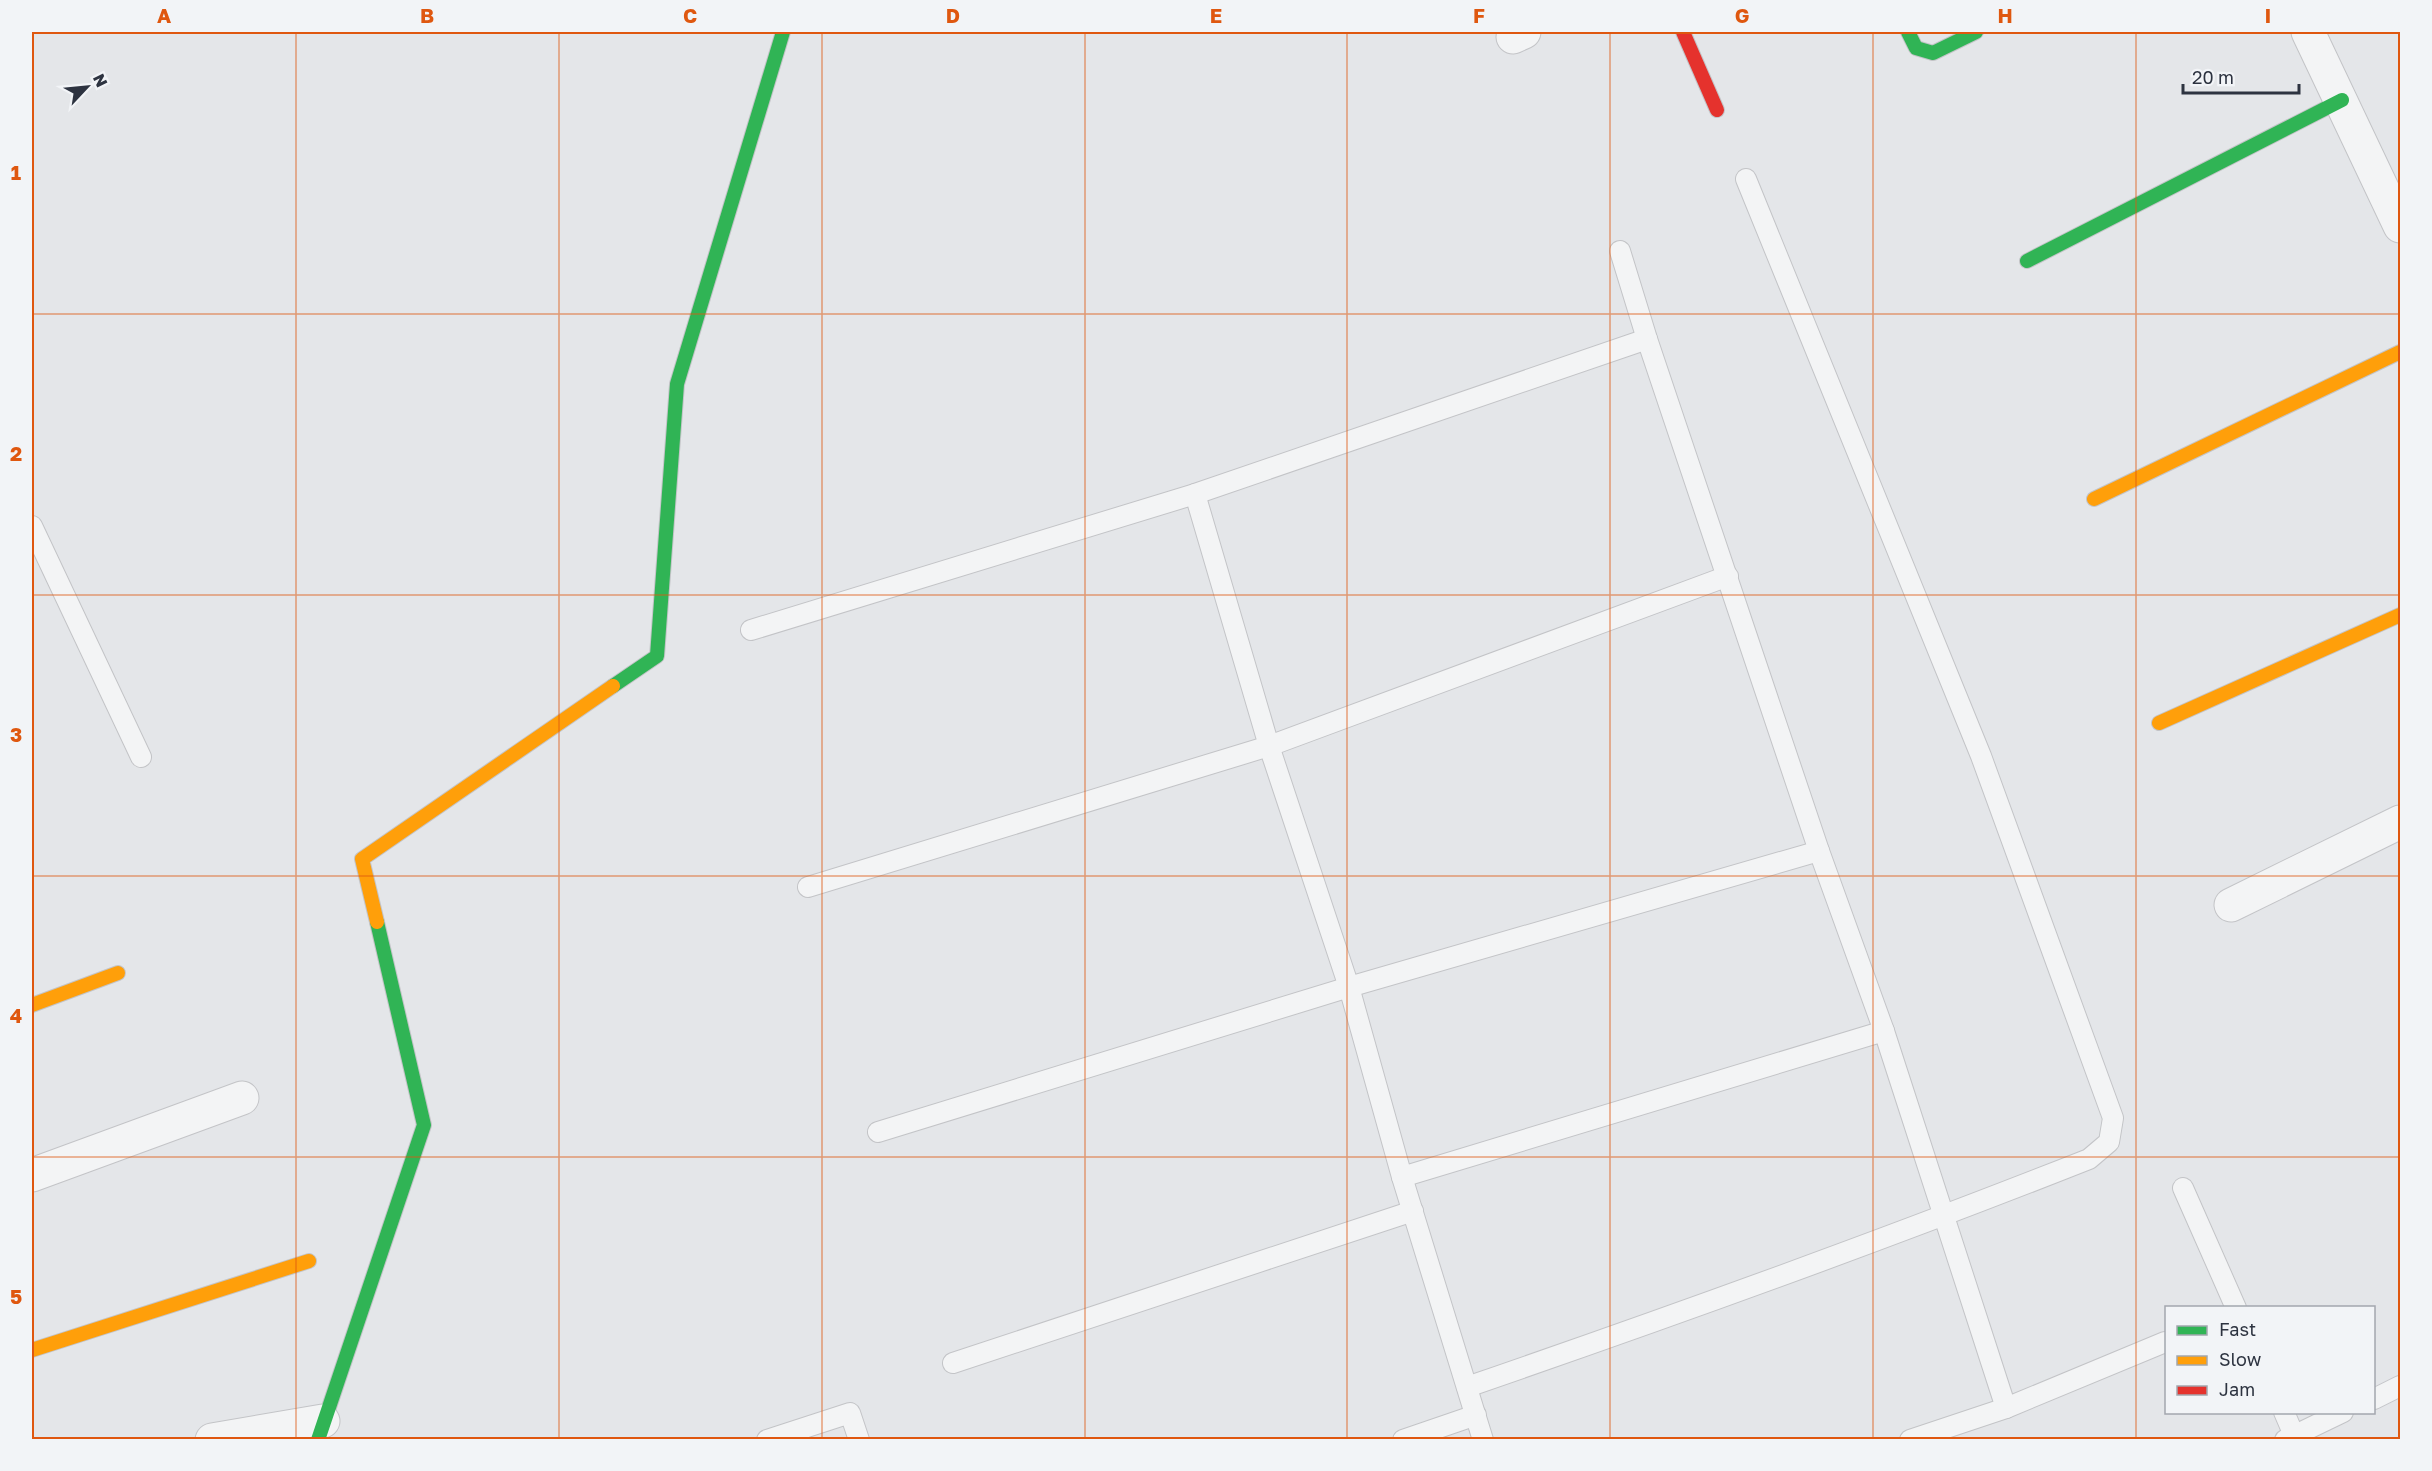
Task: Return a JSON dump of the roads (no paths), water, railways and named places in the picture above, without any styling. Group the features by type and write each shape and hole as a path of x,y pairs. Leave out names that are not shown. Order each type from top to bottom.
{"street":[{"path":"212,1440 320,1430 424,1125 362,859 657,657 677,384 783,32"},
{"path":"1683,32 1717,110"},
{"path":"1908,32 1916,48 1933,52 1976,32"},
{"path":"2308,32 2400,226"},
{"path":"2028,261 2342,100"},
{"path":"2094,499 2400,352"},
{"path":"2159,723 2400,615"},
{"path":"2231,905 2400,822"},
{"path":"32,1005 118,973"},
{"path":"32,1175 242,1098"},
{"path":"32,1350 309,1261"}],"lane":[{"path":"1467,1387 1655,1322 1944,1216 2089,1159 2109,1142 2114,1118 1981,756 1746,179"},
{"path":"1620,251 1647,339 1819,850 1884,1031 2006,1408"},
{"path":"751,630 1195,494 1647,339"},
{"path":"1195,494 1269,746 1349,987 1402,1177 1483,1440"},
{"path":"32,526 141,757"},
{"path":"808,887 1269,746 1728,576"},
{"path":"878,1132 1349,987 1819,850"},
{"path":"1402,1177 1884,1031"},
{"path":"2182,1188 2235,1306"},
{"path":"952,1363 1413,1211"},
{"path":"1910,1440 2006,1408 2165,1342"},
{"path":"2375,1398 2400,1386"},
{"path":"767,1440 850,1413 859,1440"},
{"path":"2284,1414 2291,1438 2341,1414"},
{"path":"1402,1440 1476,1415"}]}
